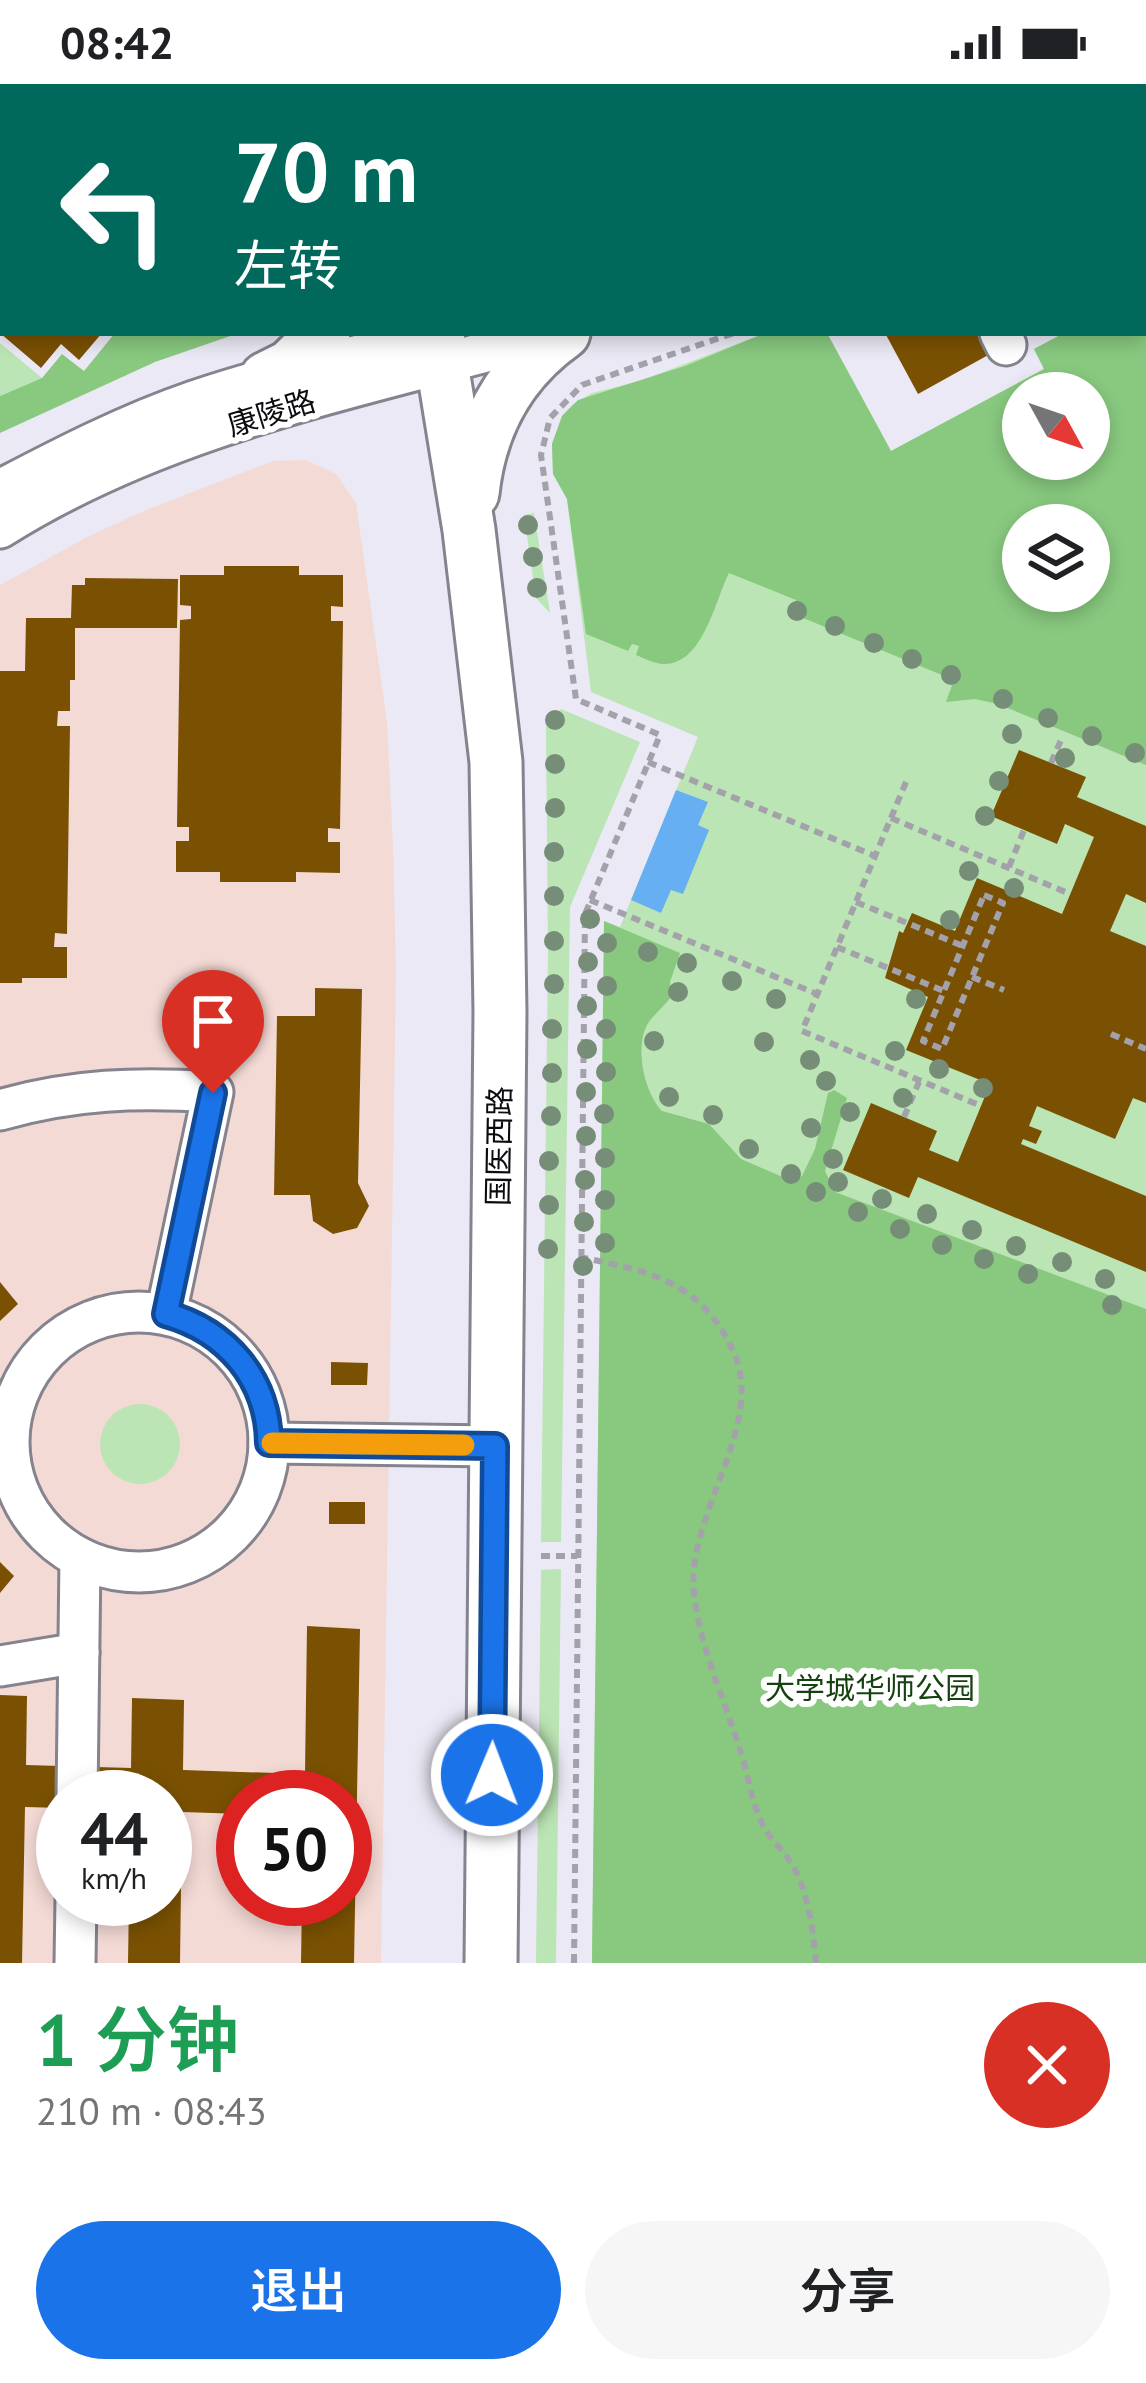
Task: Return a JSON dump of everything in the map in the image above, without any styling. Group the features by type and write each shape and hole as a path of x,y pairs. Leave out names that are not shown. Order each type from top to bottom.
{"main road":[{"path":"266,378 290,366 321,336"},
{"path":"469,530 480,454 494,412 529,362 557,336"},
{"name":"国医西路","path":"426,344 469,530 489,697 500,950 455,1963"},
{"name":"国医西路","path":"426,344 463,770 490,1963"}],"street":[{"name":"康陵路","path":"0,490 147,419 266,378 426,344 523,336"},
{"name":"康陵路","path":"0,528 66,491 184,440 426,344"},
{"path":"0,1110 38,1099 121,1088 213,1093 166,1314"},
{"path":"124,1312 166,1314 206,1330 240,1359 259,1390 269,1443 266,1470 248,1512 231,1533 202,1555 169,1568 114,1570 80,1558 44,1531 17,1486 9,1445 16,1401 36,1364 76,1328 124,1312"},
{"path":"269,1443 478,1446"},
{"path":"77,1770 80,1558"},
{"path":"0,1666 79,1653"},
{"path":"75,1963 76,1926"}],"path":[{"path":"574,1963 585,914 660,735 576,699 540,468 545,430 562,401 591,380 725,336"},
{"path":"1052,763 1061,740"},
{"path":"648,762 875,856"},
{"path":"906,782 802,1031 981,1106"},
{"path":"891,818 1070,893"},
{"path":"1009,867 1024,830"},
{"path":"984,895 1003,903 972,977 942,1049 923,1041 984,895"},
{"path":"590,900 818,994"},
{"path":"856,902 963,946"},
{"path":"837,947 944,991"},
{"path":"972,977 1004,990"},
{"path":"1112,1034 1146,1049"},
{"path":"904,1118 920,1081"},
{"path":"579,1257 645,1270 674,1282 706,1311 738,1362 737,1418 697,1545 694,1592 761,1822 792,1864 806,1898 816,1963"},
{"path":"541,1556 577,1556"}],"shaded area":[{"path":"306,460 336,474 356,503 387,722 396,970 381,1963 0,1963 0,585 146,510 273,461"}],"green space":[{"path":"113,336 230,336 155,362 0,433 0,396 42,378 62,354 84,371"},
{"name":"大学城华师公园","path":"757,336 829,336 891,451 1002,392 1002,480 1110,480 1110,372 1038,372 1044,369 1034,349 1058,336 1146,336 1146,1963 592,1963 604,921 620,927 698,737 591,692 567,499 553,474 552,444 562,416 592,393 640,381"},
{"path":"758,336 829,336 891,451 1002,392 1002,480 1110,480 1110,372 1038,372 1044,369 1034,349 1058,336 1146,336 1146,765 998,704 975,699 946,702 954,680 791,613 796,600 729,573 698,642 677,661 653,662 636,655 639,646 632,644 628,651 586,634 567,499 553,474 552,444 562,416 578,400 685,366"},
{"path":"0,343 42,378 0,396"},
{"path":"534,513 550,613 536,598 524,515"},
{"path":"561,709 640,742 570,907 561,1542 541,1542 546,724"},
{"path":"604,921 680,953 670,982 671,997 648,1023 641,1048 647,1083 662,1111 709,1124 741,1159 794,1182 815,1149 828,1093 834,1090 847,1098 825,1171 835,1192 1146,1309 1146,1963 592,1963"},
{"path":"140,1404 168,1416 180,1444 168,1472 140,1484 112,1472 100,1444 112,1416"},
{"path":"561,1569 556,1963 536,1963 541,1570"}],"water":[{"path":"676,790 708,802 698,825 709,830 683,894 671,890 661,913 631,900"}],"building":[{"path":"4,336 99,336 79,360 61,344 41,368"},
{"path":"887,336 981,336 990,354 918,394"},
{"path":"224,566 299,566 299,575 343,575 343,607 331,606 331,621 343,621 340,829 328,828 328,842 340,842 340,873 296,872 296,882 220,882 220,872 176,872 176,841 189,841 189,827 177,827 180,620 191,619 191,606 180,605 180,575 224,575"},
{"path":"85,578 178,579 177,628 75,628 70,711 58,711 57,726 70,726 67,934 55,933 54,947 67,947 67,978 0,983 0,671 25,671 26,618 71,618 72,585 85,585"},
{"path":"1019,750 1086,777 1077,797 1146,826 1146,903 1126,894 1110,931 1146,946 1146,1103 1133,1098 1115,1139 1037,1106 1029,1126 1042,1131 1036,1144 1023,1139 1021,1144 1146,1196 1146,1272 918,1177 909,1198 843,1170 871,1103 937,1131 929,1150 958,1162 990,1084 906,1050 928,997 885,978 899,931 903,933 912,913 955,931 977,878 1062,914 1094,837 1065,824 1057,844 991,816"},
{"path":"315,988 362,989 358,1183 369,1206 357,1228 333,1234 313,1221 310,1195 274,1195 277,1016 315,1016"},
{"path":"0,1282 18,1304 0,1321"},
{"path":"331,1362 368,1363 367,1385 331,1385"},
{"path":"329,1502 365,1502 365,1524 329,1524"},
{"path":"0,1562 14,1576 0,1593"},
{"path":"307,1626 360,1629 357,1770 305,1770"},
{"path":"0,1695 27,1696 26,1765 131,1768 132,1698 184,1700 183,1770 36,1770 36,1807 25,1807 22,1963 0,1963"},
{"path":"192,1770 216,1771 216,1813 192,1812"},
{"path":"129,1926 180,1926 180,1963 128,1963"},
{"path":"302,1926 355,1926 354,1963 301,1963"}],"slow traffic":[{"path":"272,1443 464,1445"}],"route":[{"path":"213,1093 166,1314 206,1330 240,1359 259,1390 269,1443 495,1446 492,1775"}]}
